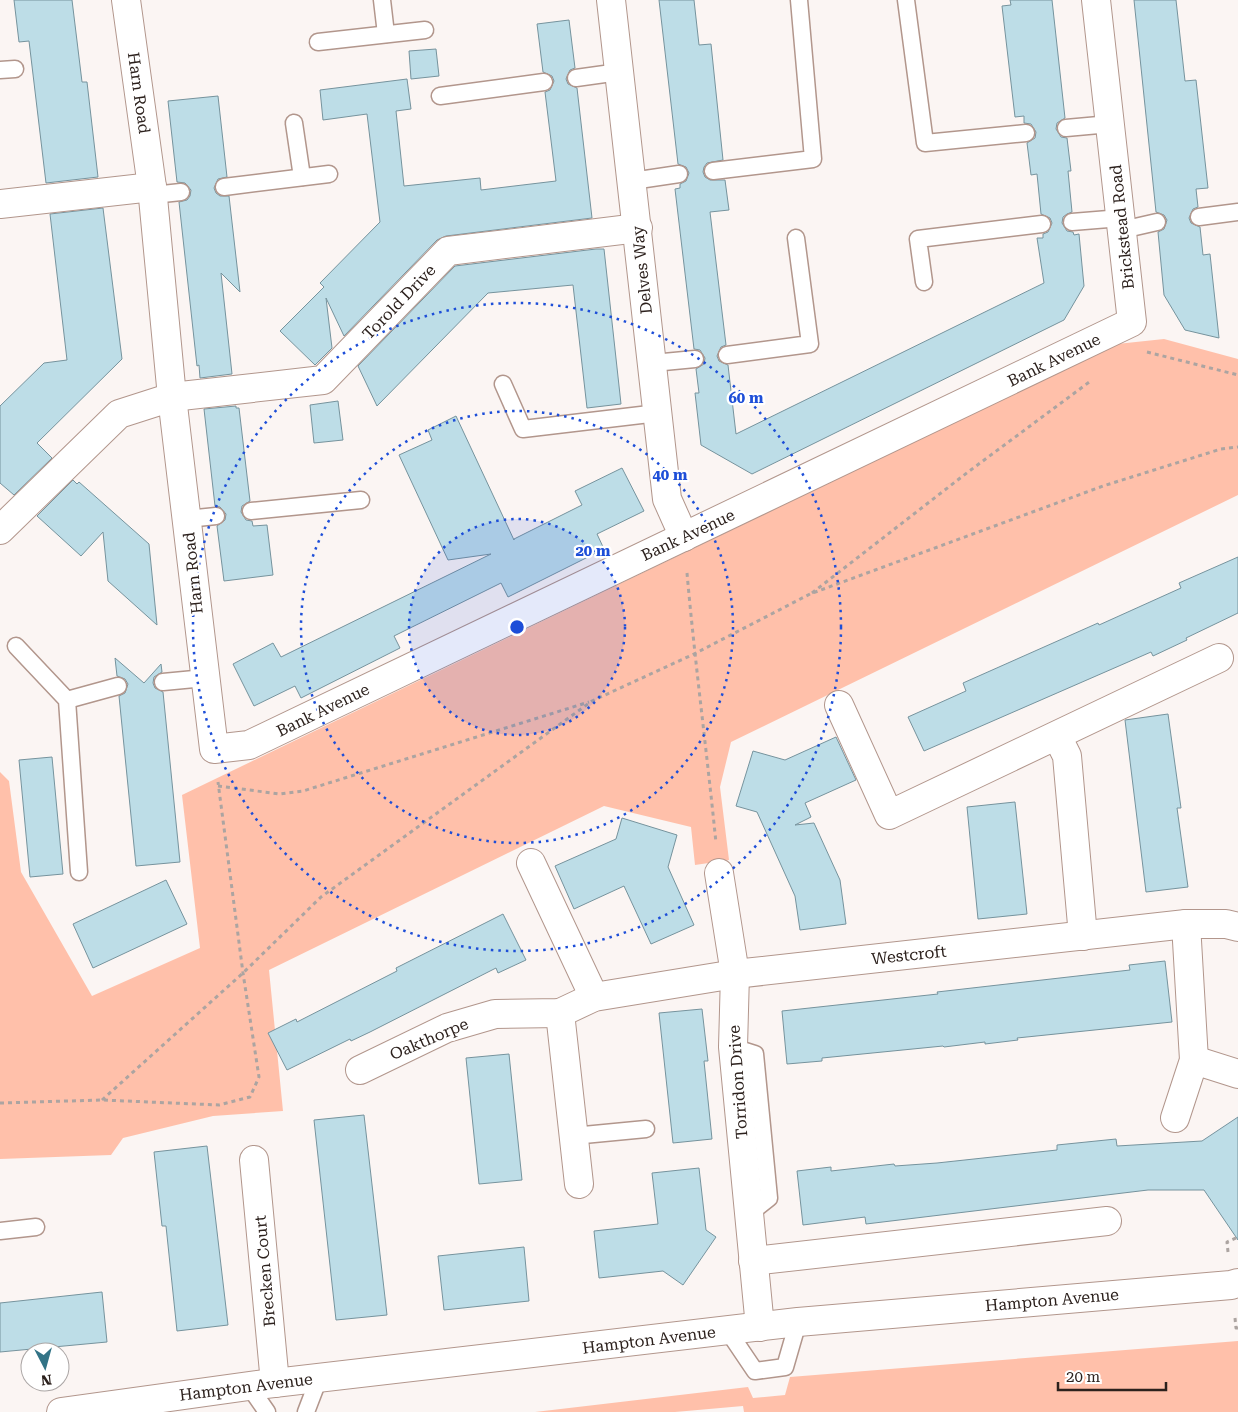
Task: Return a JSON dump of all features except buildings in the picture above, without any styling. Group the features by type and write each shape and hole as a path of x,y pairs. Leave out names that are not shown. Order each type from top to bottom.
{"street":[{"name":"Harn Road","path":"126,0 152,191 172,397 214,749"},
{"name":"Delves Way","path":"611,0 668,499 684,536"},
{"name":"Brickstead Road","path":"1096,0 1132,322"},
{"path":"0,204 152,191"},
{"name":"Torold Drive","path":"172,397 323,380 448,251 638,228"},
{"name":"Bank Avenue","path":"214,749 249,745 1132,322"},
{"path":"0,530 119,414 172,397"},
{"path":"839,705 889,815 1219,658"},
{"path":"1057,736 1067,756 1084,936"},
{"path":"531,863 594,997"},
{"name":"Torridon Drive","path":"719,873 736,974 733,1047 760,1327"},
{"path":"1176,1118 1194,1060 1186,924"},
{"name":"Westcroft","path":"736,974 1186,924 1226,924 1238,927"},
{"name":"Oakthorpe","path":"360,1070 446,1028 495,1014 560,1014 594,997 736,974"},
{"path":"560,1014 579,1184"},
{"path":"1194,1060 1238,1074"},
{"name":"Brecken Court","path":"254,1160 262,1384"},
{"path":"753,1261 1107,1221"},
{"name":"Hampton Avenue","path":"61,1412 262,1384 798,1322 1238,1283"}],"lane":[{"path":"382,0 386,34"},
{"path":"713,171 814,159 799,0"},
{"path":"906,0 925,143 1026,133"},
{"path":"318,42 425,30"},
{"path":"576,78 619,72"},
{"path":"440,96 544,82"},
{"path":"294,123 302,177"},
{"path":"1066,128 1110,124"},
{"path":"224,187 329,174"},
{"path":"632,181 679,174"},
{"path":"152,191 181,192"},
{"path":"1199,218 1238,212"},
{"path":"1072,222 1121,224 1157,222"},
{"path":"924,282 918,239 1042,224"},
{"path":"727,355 810,344 796,238"},
{"path":"653,363 695,359"},
{"path":"503,384 523,428 658,413"},
{"path":"251,511 361,500"},
{"path":"187,519 216,516"},
{"path":"16,646 66,700 80,872"},
{"path":"163,682 205,678"},
{"path":"66,700 118,686"},
{"path":"573,1136 646,1129"},
{"path":"0,1231 36,1227"},
{"path":"728,1331 755,1371 785,1367 798,1322"},
{"path":"306,1412 319,1378"},
{"path":"262,1384 267,1412"}],"path":[{"path":"1132,322 1135,348 1238,376"},
{"path":"810,594 968,472 1095,378"},
{"path":"218,786 280,794 303,791 592,701 694,654 810,594 1104,486 1221,449 1238,447"},
{"path":"684,536 694,654 719,873"},
{"path":"102,1100 243,973 321,897 592,701"},
{"path":"0,1103 102,1100 219,1105 250,1097 259,1077 243,973 214,749"},
{"path":"1228,1242 1238,1237"}],"shaded area":[{"path":"1164,339 1238,359 1238,495 731,742 720,787 729,860 695,865 691,827 604,806 269,970 283,1111 213,1116 123,1138 111,1155 0,1159 0,772 9,781 21,872 92,996 200,948 182,795 1117,344"},
{"path":"1238,1341 1238,1412 744,1412 743,1406 675,1412 535,1412 748,1387 753,1398 785,1395 790,1377"}]}
